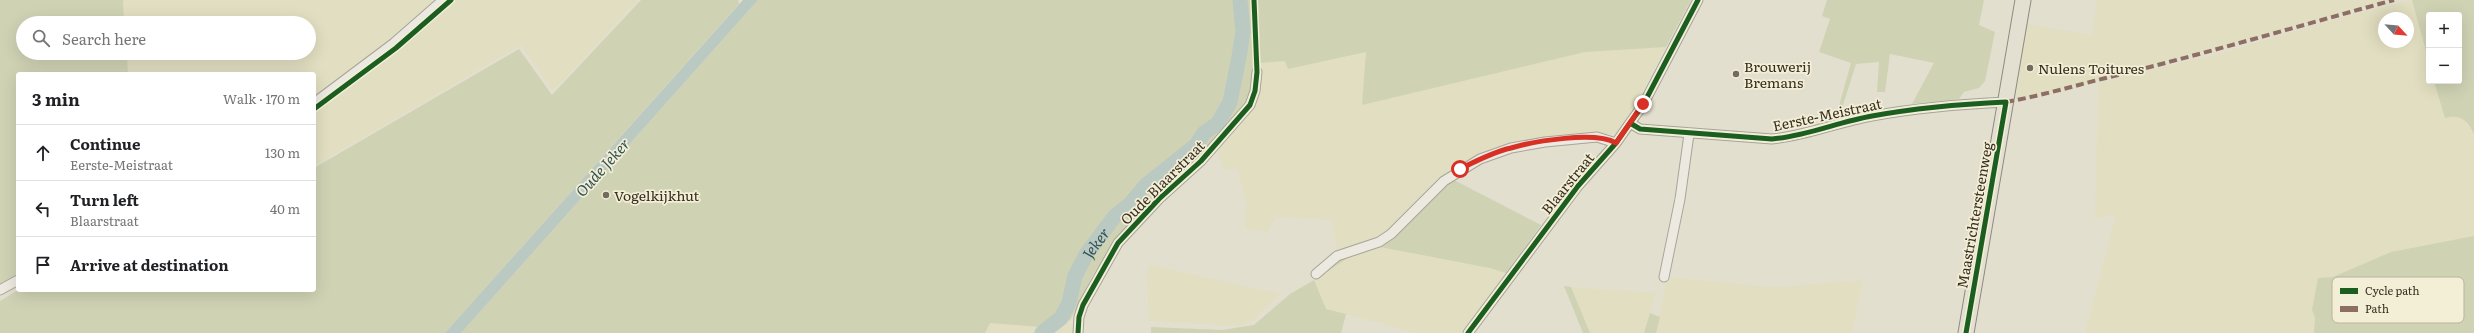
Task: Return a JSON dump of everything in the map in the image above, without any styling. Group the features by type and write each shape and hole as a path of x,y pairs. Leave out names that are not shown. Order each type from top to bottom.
{"main road":[{"name":"Maastrichtersteenweg","path":"1966,333 2023,0"}],"street":[{"path":"316,102 394,43 443,0"},
{"name":"Blaarstraat","path":"1468,333 1578,186 1616,143 1630,123 1643,104 1698,0"},
{"name":"Oude Blaarstraat","path":"1078,333 1079,317 1083,305 1118,243 1159,199 1206,156 1250,105 1255,91 1257,72"},
{"name":"Eerste-Meistraat","path":"1630,123 1640,129 1689,134 1779,139 1872,116 1975,103 2006,102"},
{"path":"1664,277 1680,199 1689,134"},
{"path":"1316,274 1337,256 1379,242 1391,234 1444,181 1480,159 1511,148 1545,142 1598,137 1616,143"},
{"path":"0,290 16,281"}],"shaded area":[{"path":"123,0 434,0 393,39 316,98 316,72 128,72 127,60 316,60 316,16 124,16"},
{"path":"454,0 638,0 553,91 521,45 316,165 316,111 396,51"},
{"path":"2097,0 2388,0 2052,93 2016,99 2026,24 2092,35"},
{"path":"2412,0 2426,51 2426,84 2435,84 2445,118 2457,115 2462,117 2474,134 2474,236 2391,252 2333,277 2318,278 2312,310 2315,318 2314,333 2085,333 2116,214 2095,219 2098,83 2221,53 2350,15"},
{"path":"1666,47 1625,123 1616,133 1562,138 1491,151 1379,239 1337,251 1332,220 1276,217 1267,232 1245,229 1246,203 1237,168 1225,171 1217,150 1247,115 1257,99 1259,63 1285,61 1289,69 1367,52 1362,105 1585,52"},
{"path":"1380,247 1490,268 1506,273 1461,333 1417,333 1326,309 1314,280 1357,252"},
{"path":"1150,265 1281,294 1254,319 1239,326 1149,321 1147,273"},
{"path":"1667,277 1775,287 1863,280 1852,333 1656,333"},
{"path":"1571,287 1656,293 1644,333 1590,333"},
{"path":"1055,316 1070,321 1074,333 985,333 990,323 1039,327"}],"green space":[{"path":"0,0 123,0 124,16 16,16 16,60 127,60 128,72 16,72 16,277 0,286"},
{"path":"641,0 738,0 739,4 445,333 0,333 0,301 16,291 316,292 316,167 519,49 552,95"},
{"path":"758,0 1251,0 1254,78 1246,106 1200,156 1160,192 1123,230 1092,276 1070,321 1055,316 1039,327 990,323 985,333 461,333"},
{"path":"1256,0 1691,0 1666,47 1585,52 1362,105 1366,52 1288,69 1285,61 1259,63"},
{"path":"1827,0 1984,0 1979,25 1995,32 1985,81 1979,88 1964,92 1959,99 1912,104 1934,63 1890,54 1885,92 1877,92 1879,62 1856,64 1839,118 1835,120 1851,63 1819,52 1830,19 1822,16"},
{"path":"2412,0 2474,0 2474,134 2466,121 2459,117 2445,118 2435,84 2462,84 2462,12 2426,12 2426,51"},
{"path":"1452,179 1541,225 1506,273 1490,268 1380,247 1357,252 1314,280 1340,256 1381,243"},
{"path":"2474,236 2474,333 2314,333 2315,318 2312,310 2318,278 2332,277 2332,323 2464,323 2464,277 2333,277 2391,252"},
{"path":"1314,280 1326,309 1346,314 1341,333 1151,333 1151,327 1222,330 1254,325 1290,294"},
{"path":"1564,286 1571,287 1590,333 1583,333"},
{"path":"1650,313 1660,317 1656,333 1644,333"}],"water":[{"name":"Oude Jeker","path":"743,0 758,0 461,333 445,333"},
{"path":"1056,317 1060,323 1049,333 1035,333"}],"waterway":[{"name":"Jeker","path":"1042,333 1061,318 1069,303 1075,276 1087,253 1115,216 1130,204 1146,185 1196,145 1204,133 1218,123 1230,102 1239,57 1243,31 1240,0"}],"marked path":[{"path":"2006,102 2049,93 2222,48 2394,0"}],"cycle path":[{"path":"316,108 396,48 451,0"},
{"path":"1078,333 1079,317 1083,305 1118,243 1159,199 1201,161 1250,105 1255,91 1257,72 1254,0"},
{"path":"1468,333 1578,186 1616,143 1643,105 1698,0"},
{"path":"1630,123 1640,129 1772,139 1797,135 1889,113 1939,107 2006,102 1966,333"}],"place":[{"name":"Nulens Toitures","path":"2030,68"},
{"name":"Brouwerij Bremans","path":"1736,74"},
{"name":"Vogelkijkhut","path":"606,195"}],"route":[{"path":"1460,169 1480,159 1511,148 1545,142 1598,137 1616,143 1643,104"}]}
